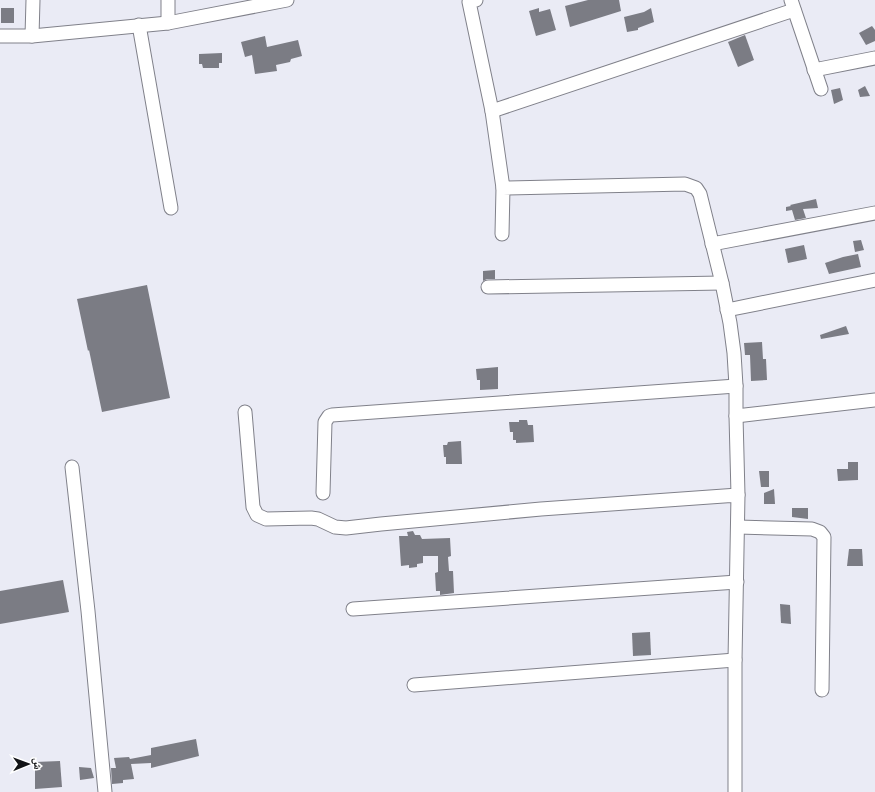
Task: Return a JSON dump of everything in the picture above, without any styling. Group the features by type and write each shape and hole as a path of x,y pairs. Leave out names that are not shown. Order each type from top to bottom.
{"street":[{"path":"32,36 33,0"},
{"path":"168,0 168,23"},
{"path":"0,36 32,36 168,23 287,0"},
{"path":"471,1 492,111 503,188 502,234"},
{"path":"492,111 793,5 820,89"},
{"path":"139,26 171,208"},
{"path":"814,70 875,58"},
{"path":"503,188 685,184 696,188 700,194 722,283 734,353 736,386 738,527 735,660 735,792"},
{"path":"712,244 875,213"},
{"path":"727,310 875,280"},
{"path":"488,287 722,283"},
{"path":"323,493 325,422 329,416 332,415 736,386"},
{"path":"736,416 875,400"},
{"path":"245,412 253,507 258,515 266,519 304,517 318,519 335,527 346,528 541,509 738,494"},
{"path":"72,467 88,612 105,792"},
{"path":"738,527 812,529 820,532 824,538 822,690"},
{"path":"353,609 737,582"},
{"path":"414,685 735,660"}],"building":[{"path":"588,0 619,0 621,11 570,27 565,6"},
{"path":"1,8 14,8 14,23 1,23"},
{"path":"539,8 539,12 550,9 556,30 536,36 529,11"},
{"path":"651,8 654,22 638,28 638,30 627,32 624,17 644,12"},
{"path":"872,26 875,30 875,41 866,45 859,33"},
{"path":"745,35 754,60 738,67 728,42"},
{"path":"265,36 267,47 298,40 302,56 291,59 290,62 276,65 277,71 255,74 252,55 245,57 241,42"},
{"path":"222,53 222,63 219,63 219,68 203,68 202,64 199,64 199,54"},
{"path":"865,86 870,96 860,97 858,90"},
{"path":"840,88 843,100 834,104 831,90"},
{"path":"816,199 818,208 803,209 806,218 795,220 792,210 786,211 786,207 791,206 790,205"},
{"path":"861,240 864,250 855,252 853,241"},
{"path":"804,245 807,259 788,263 785,249"},
{"path":"858,254 861,267 829,274 825,263"},
{"path":"495,270 495,279 487,279 483,281 483,271"},
{"path":"147,285 170,398 102,412 77,299"},
{"path":"846,326 849,334 821,339 820,335"},
{"path":"762,342 763,359 766,359 767,380 751,381 750,355 745,355 744,343"},
{"path":"498,367 498,389 480,390 480,380 477,380 476,369"},
{"path":"519,420 527,420 528,425 533,425 534,442 516,443 516,440 513,440 513,432 510,432 509,422 519,422"},
{"path":"461,441 462,464 446,464 443,445 447,445 448,442"},
{"path":"848,462 858,462 858,480 838,481 837,469 848,469"},
{"path":"759,471 769,471 769,487 761,487"},
{"path":"774,489 775,504 764,504 764,493"},
{"path":"792,508 808,508 808,519 792,517"},
{"path":"413,531 415,535 420,535 422,539 450,538 451,556 448,557 449,571 453,571 454,593 440,595 440,591 436,591 435,573 438,572 438,556 423,556 423,563 417,564 417,567 409,568 409,565 401,566 399,536 408,536 407,532"},
{"path":"849,549 862,549 863,566 847,566"},
{"path":"63,580 69,612 0,624 0,591"},
{"path":"780,604 790,605 791,624 781,623"},
{"path":"650,632 651,655 633,656 632,633"},
{"path":"196,739 199,756 151,768 151,763 131,764 134,779 123,780 123,783 112,784 111,768 116,768 114,758 129,757 130,759 151,755 151,748"},
{"path":"60,761 62,787 35,789 35,762"},
{"path":"79,767 91,768 94,778 80,780"}]}
